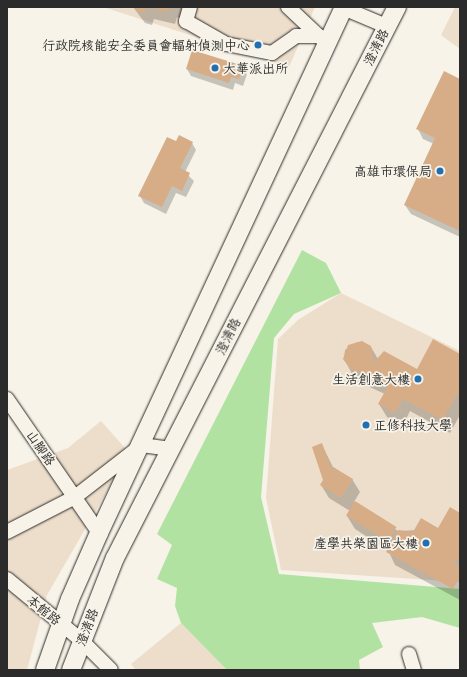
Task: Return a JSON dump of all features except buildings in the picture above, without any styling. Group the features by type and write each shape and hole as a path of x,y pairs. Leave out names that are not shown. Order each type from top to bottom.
{"main road":[{"name":"澄清路","path":"45,670 61,623 99,533 142,445 323,40 343,7"},
{"name":"澄清路","path":"71,670 81,640 115,558 397,7"}],"street":[{"path":"190,7 186,21 226,44 272,53 296,36 323,40"},
{"path":"288,7 323,40"},
{"path":"343,7 386,26"},
{"name":"山腳路","path":"7,399 99,533"},
{"path":"7,532 75,497 142,445 171,449"},
{"name":"本館路","path":"7,579 81,640 111,670"},
{"path":"409,654 414,670"}],"shaded area":[{"name":"行政院核能安全委員會輻射偵測中心","path":"103,7 315,7 289,67"},
{"path":"455,7 460,7 460,49 441,35"},
{"name":"正修科技大學","path":"341,293 460,351 460,582 281,570 266,498 278,339 298,320"},
{"path":"101,421 125,448 113,481 47,595 27,670 7,670 7,470 68,448"},
{"path":"181,623 227,670 136,670 131,664"}],"green space":[{"path":"302,250 326,263 341,293 294,314 274,338 261,497 279,574 460,589 460,628 422,617 372,623 383,647 359,660 360,670 227,670 181,623 175,606 177,588 157,579 172,545 157,534"}],"place":[{"name":"行政院核能安全委員會輻射偵測中心","path":"258,45"},
{"name":"大華派出所","path":"215,68"},
{"name":"高雄市環保局","path":"440,171"},
{"name":"生活創意大樓","path":"418,379"},
{"name":"正修科技大學","path":"366,425"},
{"name":"產學共榮園區大樓","path":"426,543"}]}
